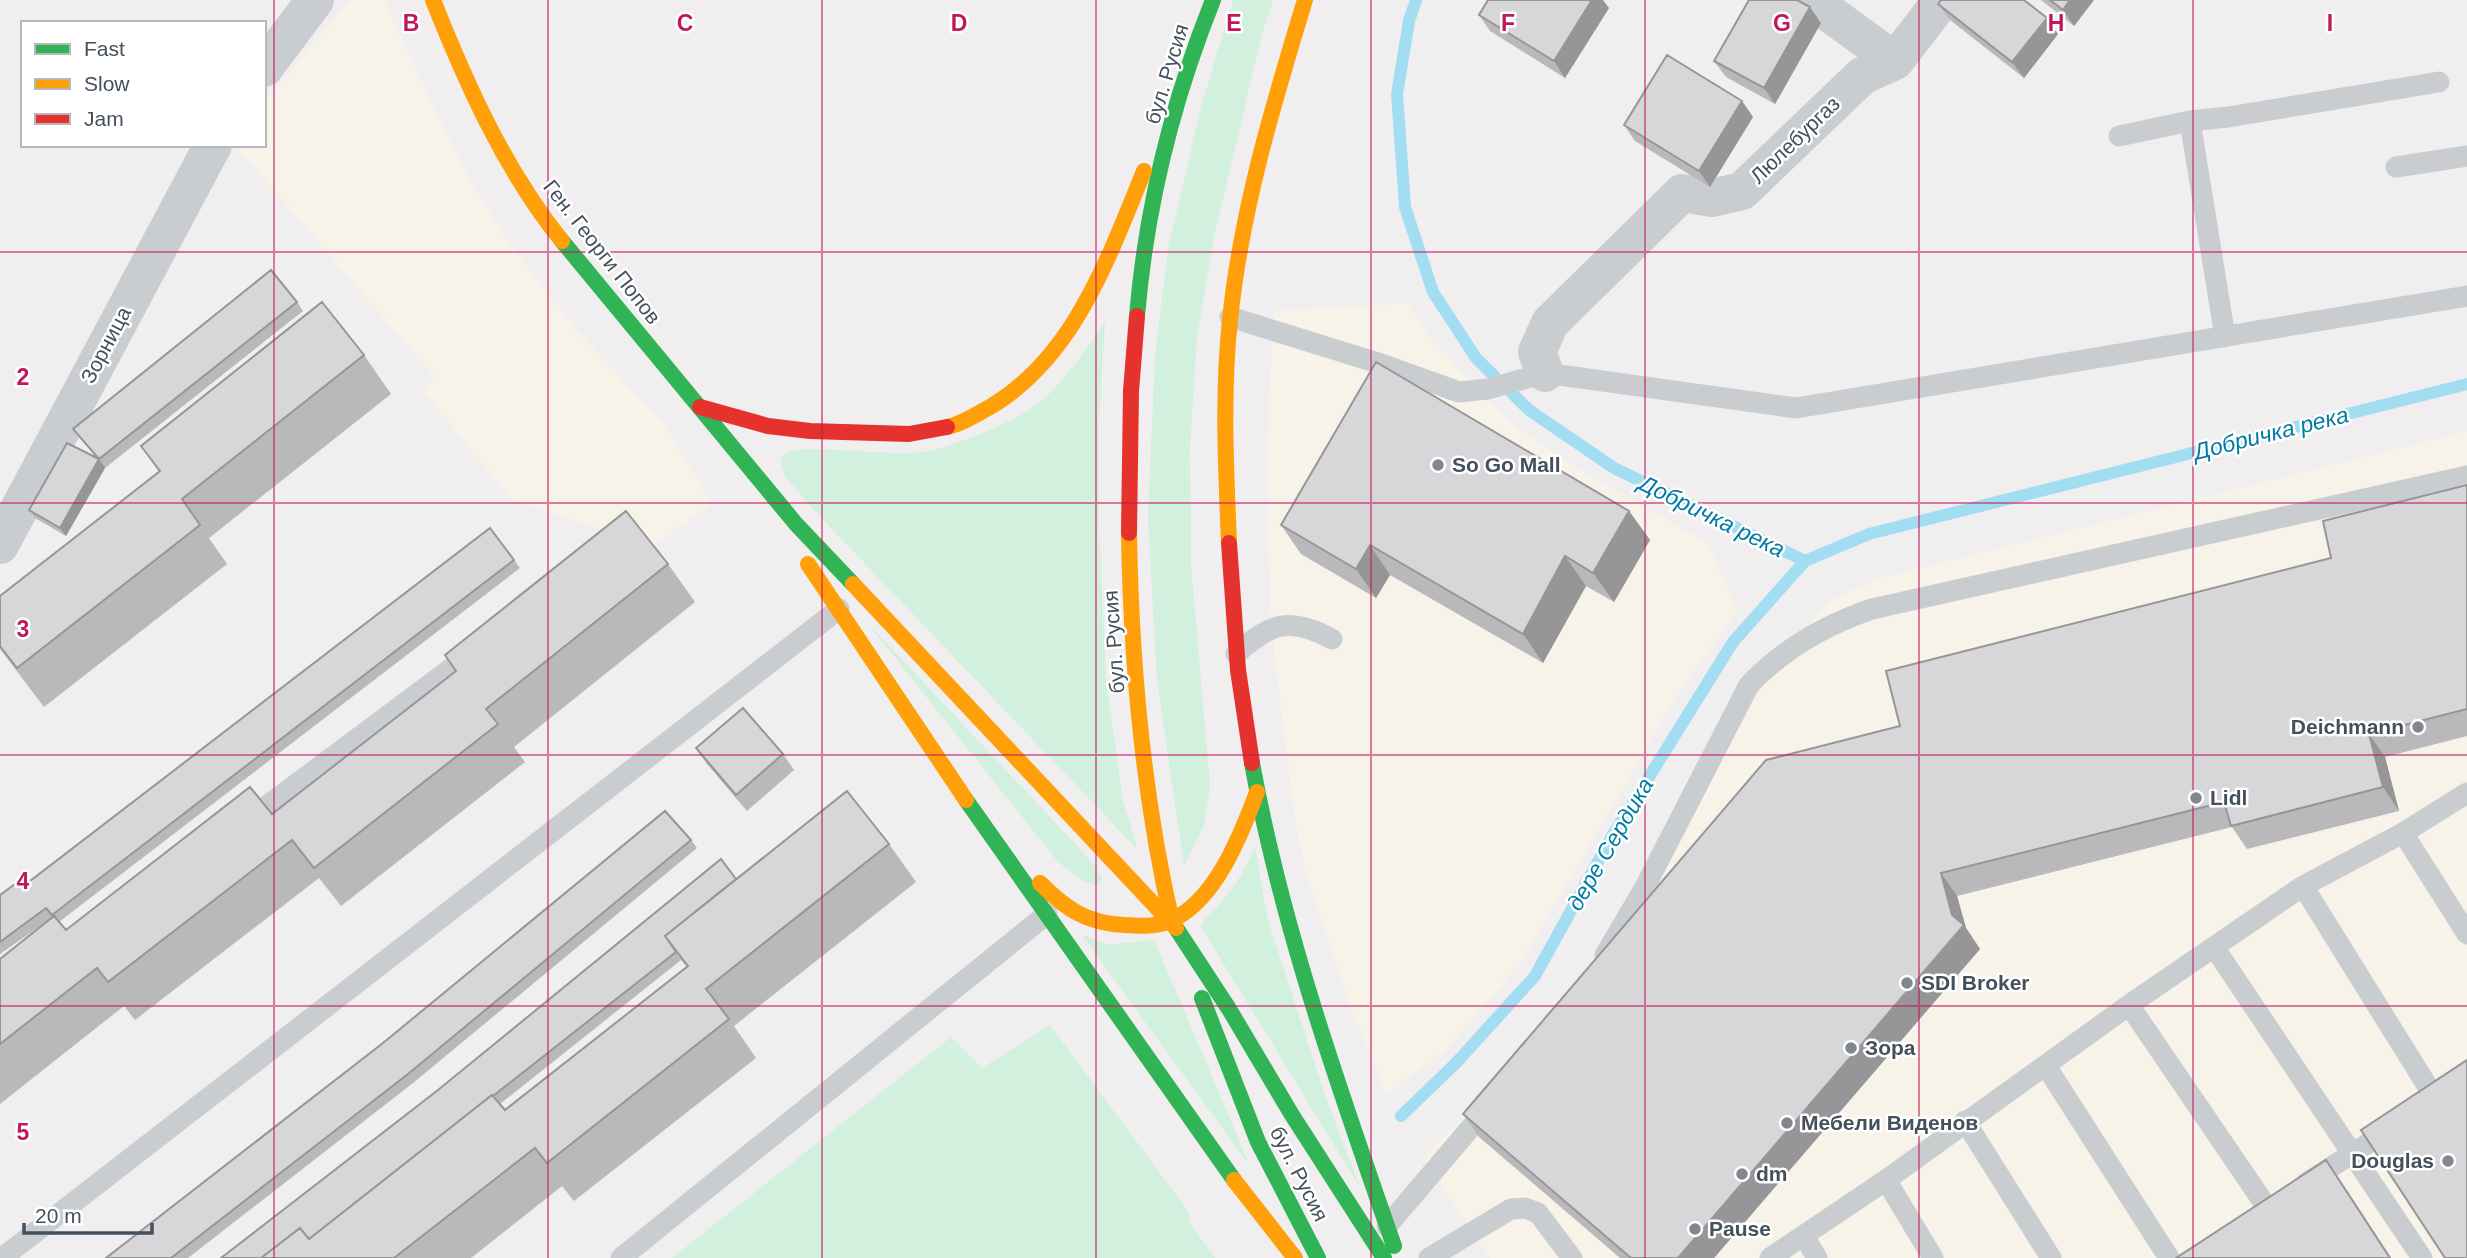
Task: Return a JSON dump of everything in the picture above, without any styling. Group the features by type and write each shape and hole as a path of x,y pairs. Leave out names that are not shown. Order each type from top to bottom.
{"main road":[{"name":"бул. Русия","path":"1213,0 1187,69 1156,190 1135,323 1126,481 1132,631 1149,791 1171,921 1258,1143 1318,1258"},
{"path":"1305,0 1275,98 1249,203 1230,317 1226,381 1231,606 1257,792 1289,923 1348,1116 1398,1258"},
{"name":"Ген. Георги Попов","path":"436,2 475,99 526,192 558,236 700,407"},
{"path":"700,407 768,426 861,434 909,434 957,425 1004,400 1045,363 1101,275 1187,69"},
{"path":"700,407 994,842 1234,1180 1295,1258"},
{"path":"700,407 796,524 1171,921 1384,1258"},
{"path":"994,842 1068,909 1100,923 1149,925 1171,921 1193,905 1211,884 1245,826 1257,792"}],"street":[{"path":"266,65 315,0"},
{"path":"1811,0 1895,61"},
{"name":"Люлебургаз","path":"1535,376 1537,352 1550,323 1682,193 1712,198 1742,191 1862,76 1895,61 1942,0"},
{"name":"Зорница","path":"0,545 211,147"}],"lane":[{"path":"2119,136 2190,121 2439,82"},
{"path":"2190,121 2225,337"},
{"path":"2396,167 2467,156"},
{"path":"1230,317 1375,362 1459,393 1488,389 1535,376 1796,408 2467,296"},
{"path":"1596,969 1645,887 1749,685 1769,665 1806,638 1837,621 1872,610 2467,476"},
{"path":"2,1258 839,609"},
{"path":"1236,654 1271,627 1289,625 1312,628 1332,639"},
{"path":"222,839 489,640"},
{"path":"1770,1258 1886,1180 2129,1005 2303,886 2403,832 2467,793"},
{"path":"2403,832 2467,934"},
{"path":"2303,886 2436,1100"},
{"path":"621,1258 1047,914"},
{"path":"2214,947 2422,1258"},
{"path":"2129,1005 2267,1209"},
{"path":"2046,1066 2169,1258"},
{"path":"2246,1223 2457,1086"},
{"path":"1387,1226 1502,1092"},
{"path":"1965,1121 2051,1258"},
{"path":"1886,1180 1933,1258"},
{"path":"1429,1258 1511,1209 1525,1208 1538,1213 1572,1258"},
{"path":"1804,1236 1817,1258"}],"shaded area":[{"path":"350,0 384,0 468,176 505,237 573,326 666,427 712,504 651,547 512,500 424,392 434,377 237,147 266,147 266,100"},
{"path":"1407,303 1434,342 1509,422 1591,477 1708,543 1737,612 1679,692 1520,964 1446,1050 1386,1094 1347,998 1305,872 1293,805 1271,627 1268,526 1269,399 1274,311"},
{"path":"2467,431 2467,1258 1490,1258 1422,1158 1488,1094 1569,1004 1769,670 1831,599 1883,577"}],"green space":[{"path":"1233,0 1273,0 1262,34 1214,237 1197,338 1190,447 1191,565 1210,786 1204,825 1184,866 1157,679 1148,518 1155,355 1168,249 1201,107"},
{"path":"1105,322 1099,423 1099,527 1106,679 1123,801 1138,850 811,507 785,476 780,460 788,452 812,449 922,452 949,446 994,429 1043,400 1072,368"},
{"path":"865,620 1095,865 1102,879 1097,886 1083,881 1058,862"},
{"path":"1255,847 1268,921 1326,1098 1361,1189 1200,925 1232,889"},
{"path":"1081,934 1108,945 1154,940 1250,1166"},
{"path":"1050,1025 1188,1211 1190,1223 1215,1258 672,1258 951,1037 982,1068"}],"building":[{"path":"1488,0 1592,0 1554,61 1479,15"},
{"path":"1749,0 1797,0 1810,7 1764,88 1714,61"},
{"path":"1941,0 2024,0 2047,18 2012,62 1938,4"},
{"path":"2050,0 2070,0 2063,10"},
{"path":"1667,55 1742,101 1699,171 1624,125"},
{"path":"271,270 297,302 99,459 73,429"},
{"path":"322,302 364,355 182,499 200,525 17,668 0,646 0,596 160,471 141,446"},
{"name":"So Go Mall","path":"1376,362 1629,511 1593,573 1565,556 1523,634 1370,545 1356,569 1281,525"},
{"path":"67,443 99,459 60,528 29,510"},
{"path":"2467,485 2467,709 2369,734 2383,787 2231,826 2224,802 1941,873 1952,915 1964,925 1678,1258 1631,1258 1463,1114 1766,760 1900,726 1886,671 2331,558 2323,521"},
{"path":"626,511 668,564 486,709 498,724 314,868 292,840 108,982 97,968 0,1044 0,959 54,916 66,930 250,787 272,814 456,671 445,655"},
{"path":"490,528 514,560 52,915 46,908 0,942 0,895 22,879 26,884"},
{"path":"743,708 783,754 736,795 696,748"},
{"path":"847,791 889,844 706,989 729,1019 547,1163 535,1148 394,1258 261,1258 300,1228 309,1239 492,1095 505,1110 688,966 665,936"},
{"path":"665,811 691,840 408,1074 171,1258 106,1258 383,1043"},
{"path":"721,859 736,879 665,936 676,952 309,1239 300,1228 261,1258 221,1258 438,1090"},
{"path":"2467,1060 2467,1258 2445,1258 2361,1130"},
{"path":"2326,1160 2390,1258 2176,1258"}],"waterway":[{"name":"Добричка река","path":"1416,0 1409,21 1397,94 1405,207 1433,292 1476,358 1529,410 1614,468 1805,561 1869,534 2467,384"},
{"name":"дере Сердика","path":"1401,1116 1456,1063 1535,976 1611,838 1733,642 1805,561"}],"traffic: fast":[{"path":"1137,316 1147,235 1163,155 1186,76 1213,0"},
{"path":"562,241 796,524 853,584"},
{"path":"1252,763 1264,825 1296,947 1333,1067 1394,1246"},
{"path":"966,800 1234,1180"},
{"path":"1176,928 1384,1258"},
{"path":"1202,998 1258,1142 1318,1258"}],"traffic: slow":[{"path":"433,0 459,63 505,156 541,214 562,241"},
{"path":"1229,543 1225,404 1235,279 1260,158 1305,0"},
{"path":"947,427 969,419 1013,392 1040,367 1063,338 1100,274 1144,171"},
{"path":"1129,533 1132,630 1140,729 1153,826 1172,922"},
{"path":"808,564 966,800"},
{"path":"853,584 1176,928"},
{"path":"1040,883 1068,907 1088,918 1111,924 1140,926 1167,922 1199,901 1212,885 1234,848 1257,792"},
{"path":"1234,1180 1295,1258"}],"traffic: jam":[{"path":"1129,533 1131,391 1137,316"},
{"path":"700,407 768,426 810,431 909,434 947,427"},
{"path":"1229,543 1238,670 1252,763"}],"place":[{"name":"So Go Mall","path":"1438,465"},
{"name":"Deichmann","path":"2418,727"},
{"name":"Lidl","path":"2196,798"},
{"name":"SDI Broker","path":"1907,983"},
{"name":"Зора","path":"1851,1048"},
{"name":"Мебели Виденов","path":"1787,1123"},
{"name":"Douglas","path":"2448,1161"},
{"name":"dm","path":"1742,1174"},
{"name":"Pause","path":"1695,1229"}]}
